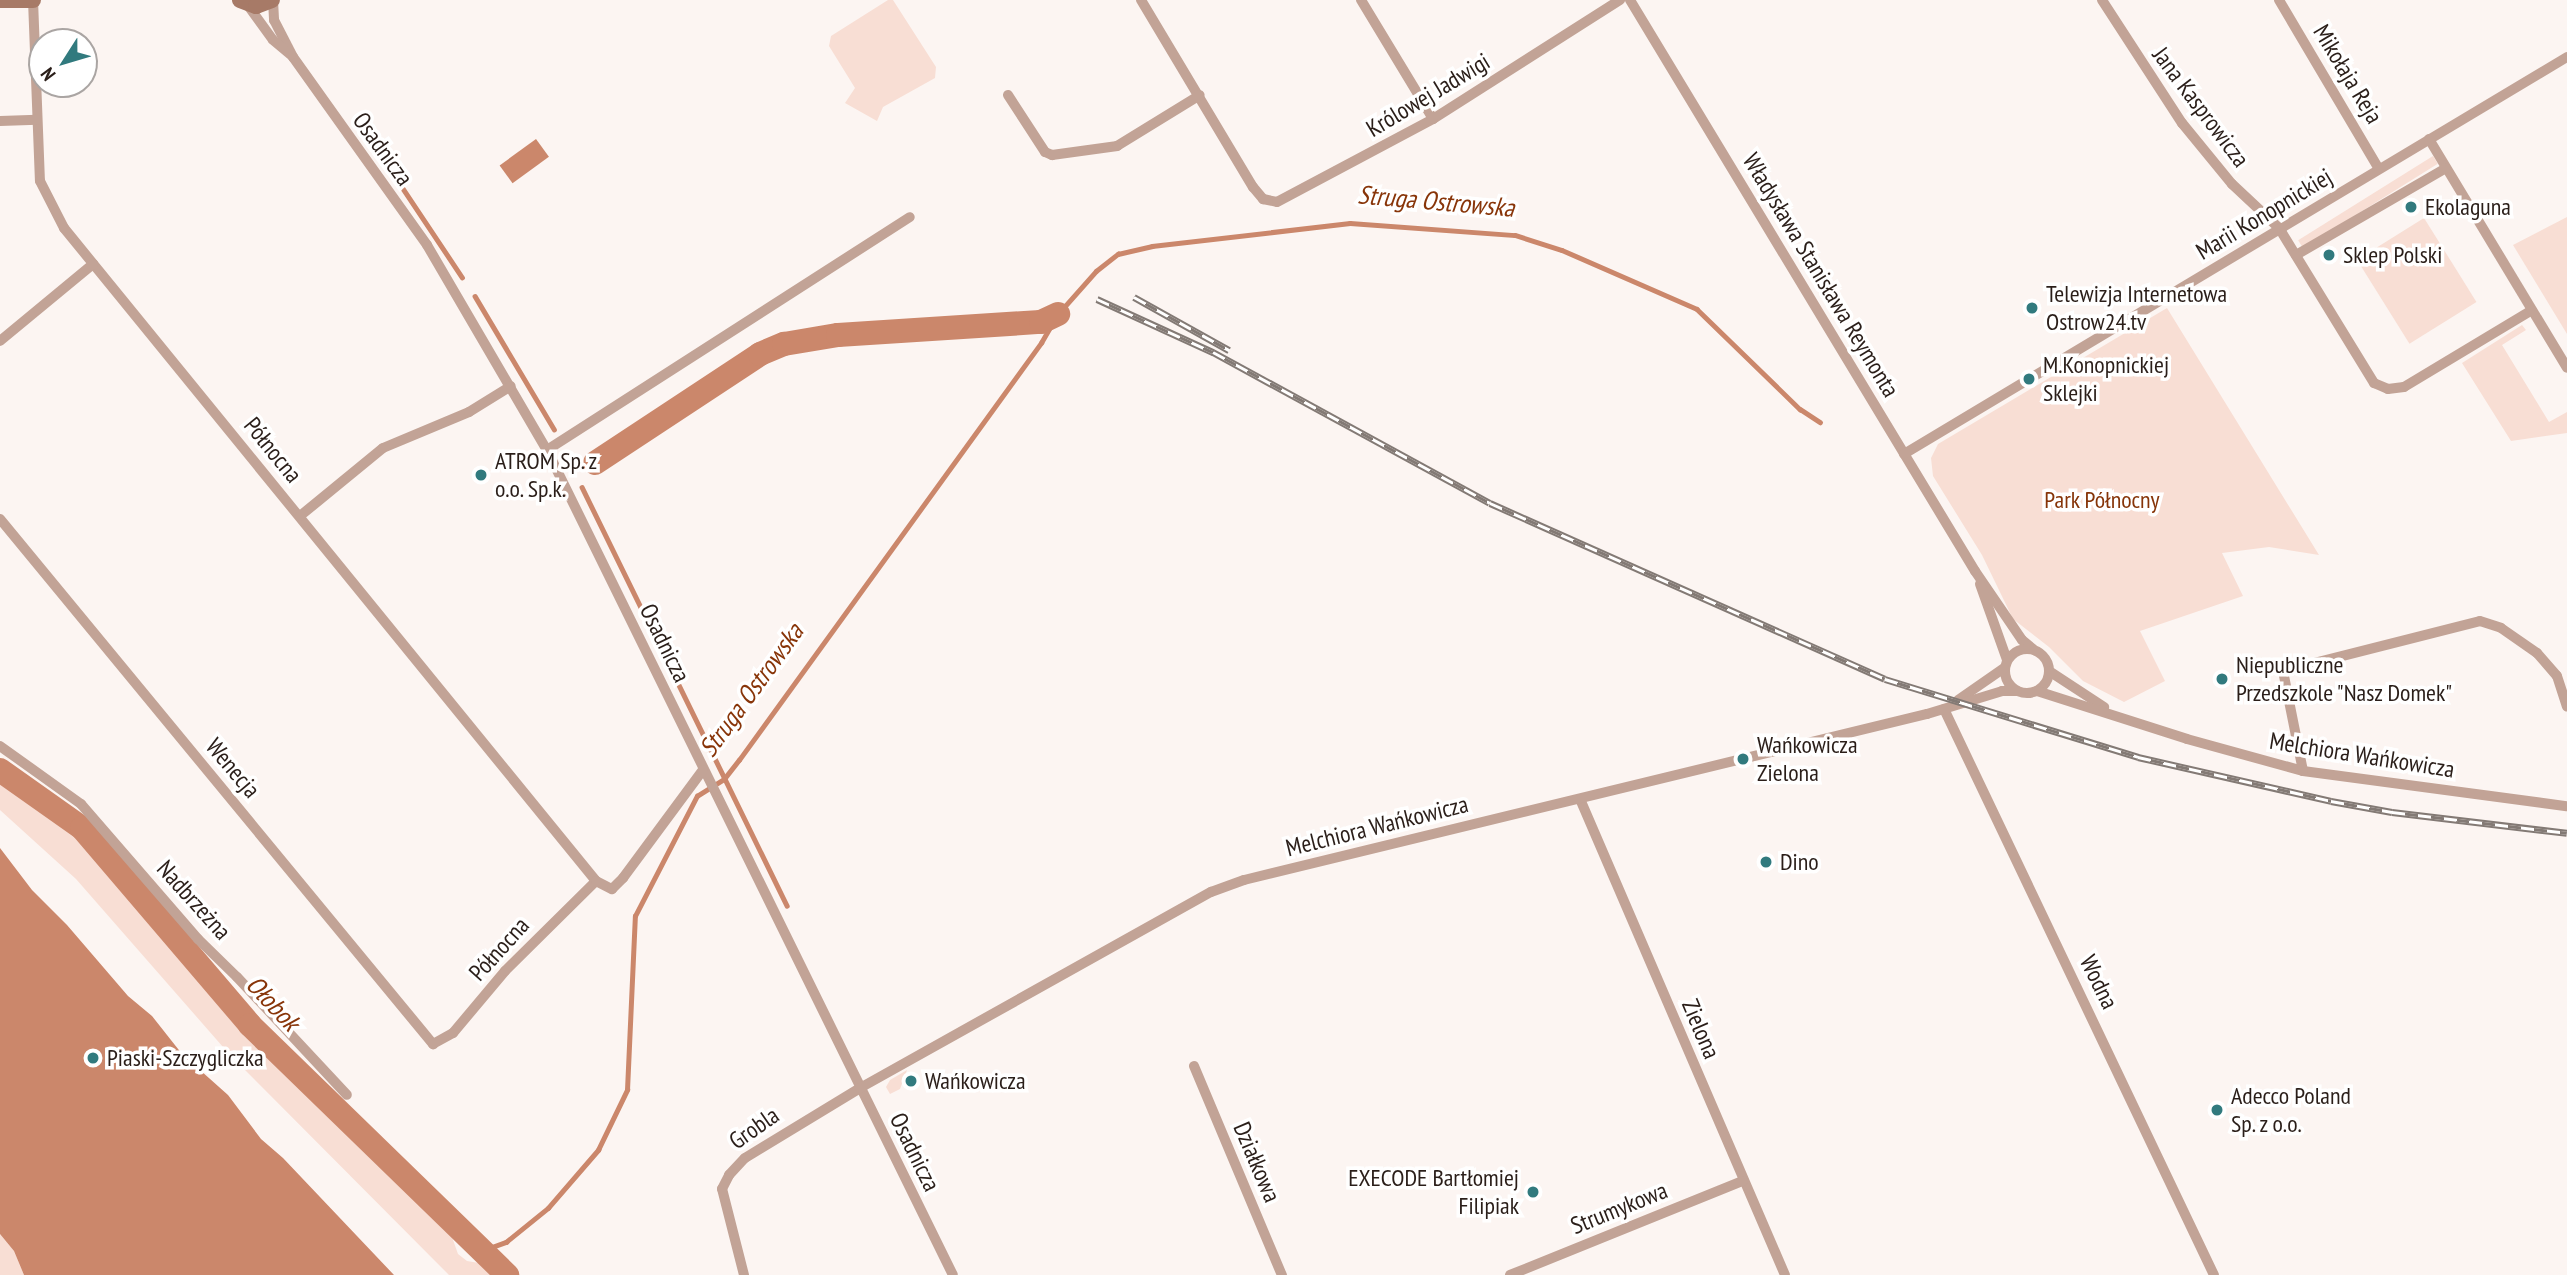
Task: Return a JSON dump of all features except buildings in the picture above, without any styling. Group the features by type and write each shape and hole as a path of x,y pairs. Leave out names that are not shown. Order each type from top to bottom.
{"street":[{"path":"0,0 33,0"},
{"name":"Północna","path":"33,0 40,181 64,228 596,881 505,971 453,1033 433,1044"},
{"path":"244,2 264,5 272,0"},
{"name":"Osadnicza","path":"272,0 274,20 293,57 427,245 547,450 953,1275"},
{"path":"1009,95 1045,152 1052,155 1117,146 1199,95 1141,0"},
{"path":"1362,0 1433,119"},
{"name":"Królowej Jadwigi","path":"1199,95 1253,187 1263,199 1277,202 1433,119 1620,0"},
{"name":"Władysława Stanisława Reymonta","path":"1630,0 1975,571 2022,640 2033,649"},
{"name":"Jana Kasprowicza","path":"2102,0 2182,123 2232,184 2279,228 2368,377 2388,389 2404,387 2532,310"},
{"name":"Mikołaja Reja","path":"2279,0 2379,169"},
{"name":"Osadnicza","path":"244,2 273,40 293,57"},
{"name":"Marii Konopnickiej","path":"1904,454 2567,57"},
{"path":"0,121 37,120"},
{"path":"2429,139 2567,368"},
{"path":"2296,255 2446,168"},
{"path":"547,450 910,217"},
{"path":"0,341 93,264"},
{"path":"300,516 383,448 469,412 511,386"},
{"name":"Wenecja","path":"0,519 433,1044"},
{"name":"Władysława Stanisława Reymonta","path":"1975,571 2006,664"},
{"path":"2303,771 2283,671 2480,621 2501,628 2537,653 2557,676 2567,706"},
{"path":"2033,649 2044,657 2049,671 2047,680 2037,691 2017,691 2007,681 2006,664 2018,650 2033,649"},
{"name":"Melchiora Wańkowicza","path":"1944,709 2006,664"},
{"name":"Melchiora Wańkowicza","path":"2049,671 2115,714"},
{"name":"Melchiora Wańkowicza","path":"860,1088 1211,892 1244,880 1944,709 2002,691 2017,691"},
{"name":"Melchiora Wańkowicza","path":"2037,691 2187,739 2303,771 2567,806"},
{"name":"Wodna","path":"1944,709 2214,1275"},
{"name":"Nadbrzeżna","path":"0,747 81,804 198,939 237,976 347,1096"},
{"path":"596,881 612,889 624,878 703,769"},
{"name":"Zielona","path":"1580,799 1785,1275"},
{"name":"Działkowa","path":"1194,1066 1282,1275"},
{"name":"Grobla","path":"744,1275 722,1189 729,1175 745,1158 795,1125 860,1088"},
{"name":"Strumykowa","path":"1510,1275 1743,1181"}],"green space":[{"path":"888,0 893,0 936,67 935,78 883,107 877,121 845,103 855,88 829,46 831,36"},
{"path":"2433,156 2438,164 2303,248 2298,240"},
{"path":"2567,217 2567,334 2513,245"},
{"path":"2424,218 2476,302 2409,344 2357,260"},
{"name":"Park Północny","path":"2167,308 2319,555 2269,547 2222,553 2243,596 2140,631 2165,681 2124,702 2083,681 2049,647 2013,619 1982,555 1933,476 1931,458 1938,444"},
{"path":"2522,325 2526,330 2502,345 2549,422 2567,412 2567,433 2511,441 2462,363"},
{"path":"0,777 76,834 239,1030 452,1237 458,1254 467,1261 479,1263 491,1275 449,1275 230,1055 76,879 0,810"},
{"path":"907,1070 900,1089 890,1094 886,1087 890,1080"},
{"path":"0,1234 14,1251 24,1275 0,1275"}],"shaded area":[{"path":"536,139 549,157 513,183 500,165"},
{"name":"Piaski-Szczygliczka","path":"0,848 32,890 67,925 128,996 152,1016 182,1054 228,1095 261,1139 283,1158 394,1275 24,1275 14,1251 0,1234"}],"waterway":[{"path":"364,130 462,277"},
{"name":"Struga Ostrowska","path":"481,1251 506,1242 548,1208 598,1150 627,1090 635,916 697,796 724,779 739,760 1041,343 1058,314 1096,271 1118,254 1152,246 1350,223 1515,235 1562,250 1697,309 1800,409 1820,422"},
{"path":"475,296 554,429"},
{"name":"Struga Ostrowska","path":"595,463 760,354 784,344 838,335 1041,322 1058,314"},
{"path":"582,487 787,906"},
{"name":"Ołobok","path":"0,770 82,828 250,1025 507,1275"}],"railway":[{"path":"1134,297 1229,350"},
{"path":"1097,299 1213,352 1490,503 1885,679 2138,757 2331,801 2392,812 2567,833"}],"place":[{"name":"Ekolaguna","path":"2411,207"},
{"name":"Sklep Polski","path":"2329,255"},
{"name":"Telewizja Internetowa Ostrow24.tv","path":"2032,308"},
{"name":"M.Konopnickiej Sklejki","path":"2029,379"},
{"name":"ATROM Sp. z o.o. Sp.k.","path":"481,475"},
{"name":"Niepubliczne Przedszkole \"Nasz Domek\"","path":"2222,679"},
{"name":"Wańkowicza Zielona","path":"1743,759"},
{"name":"Dino","path":"1766,862"},
{"name":"Piaski-Szczygliczka","path":"93,1058"},
{"name":"Wańkowicza","path":"911,1081"},
{"name":"Adecco Poland Sp. z o.o.","path":"2217,1110"},
{"name":"EXECODE Bartłomiej Filipiak","path":"1533,1192"}]}
